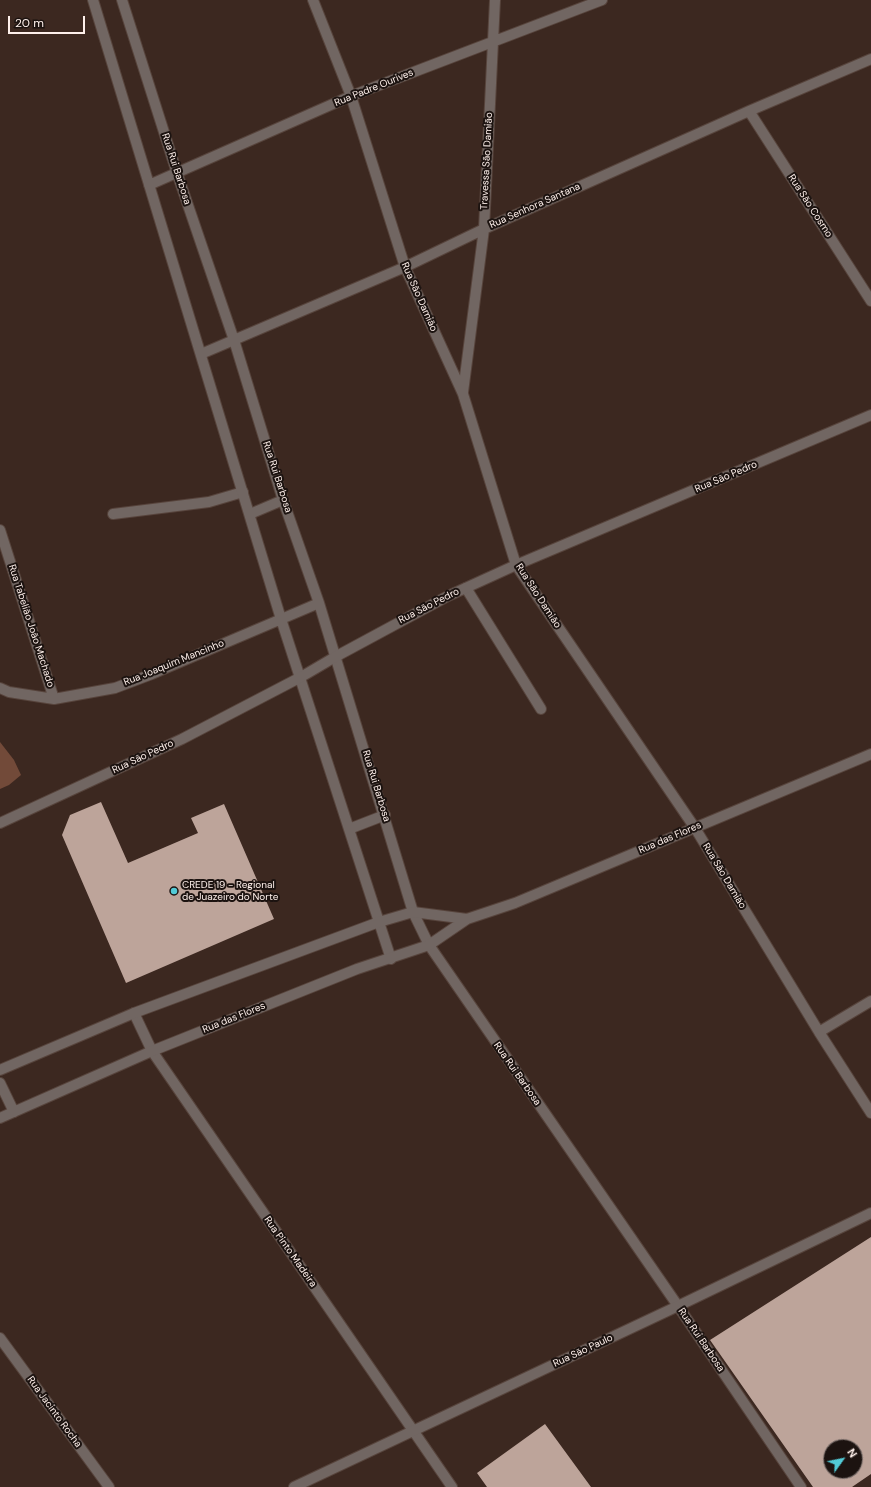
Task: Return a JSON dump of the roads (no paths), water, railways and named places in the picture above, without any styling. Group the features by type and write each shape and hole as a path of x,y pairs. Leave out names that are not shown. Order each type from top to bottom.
{"street":[{"path":"93,0 281,619 391,959"},
{"name":"Rua Rui Barbosa","path":"122,0 177,173 234,340 283,500 320,603 413,912 429,945 801,1487"},
{"name":"Rua São Damião","path":"313,0 351,96 405,266 463,394 516,565 695,828 819,1032 871,1113"},
{"name":"Travessa São Damião","path":"463,394 484,228 495,0"},
{"name":"Rua Padre Ourives","path":"149,185 351,96 602,0"},
{"name":"Rua Senhora Santana","path":"201,354 405,266 484,228 871,59"},
{"name":"Rua São Cosmo","path":"749,111 871,301"},
{"name":"Rua São Pedro","path":"0,823 182,740 301,677 448,596 516,565 871,415"},
{"path":"113,514 209,502 243,492"},
{"path":"250,514 283,500"},
{"name":"Rua Tabelião João Machado","path":"0,530 54,699"},
{"path":"466,588 541,709"},
{"name":"Rua Joaquim Mancinho","path":"0,688 10,692 54,699 115,688 152,674 320,603"},
{"name":"Rua das Flores","path":"0,1118 152,1051 357,969 391,959 429,945 467,919 515,903 871,754"},
{"path":"349,829 385,815"},
{"name":"Rua das Flores","path":"0,1070 134,1013 379,922 413,912 467,919"},
{"path":"819,1032 871,1001"},
{"name":"Rua Pinto Madeira","path":"134,1013 152,1051 452,1487"},
{"path":"0,1083 14,1112"},
{"name":"Rua São Paulo","path":"294,1487 678,1306 871,1213"},
{"name":"Rua Jacinto Rocha","path":"0,1338 108,1487"}],"place":[{"name":"CREDE 19 - Regional de Juazeiro do Norte","path":"174,891"}]}
